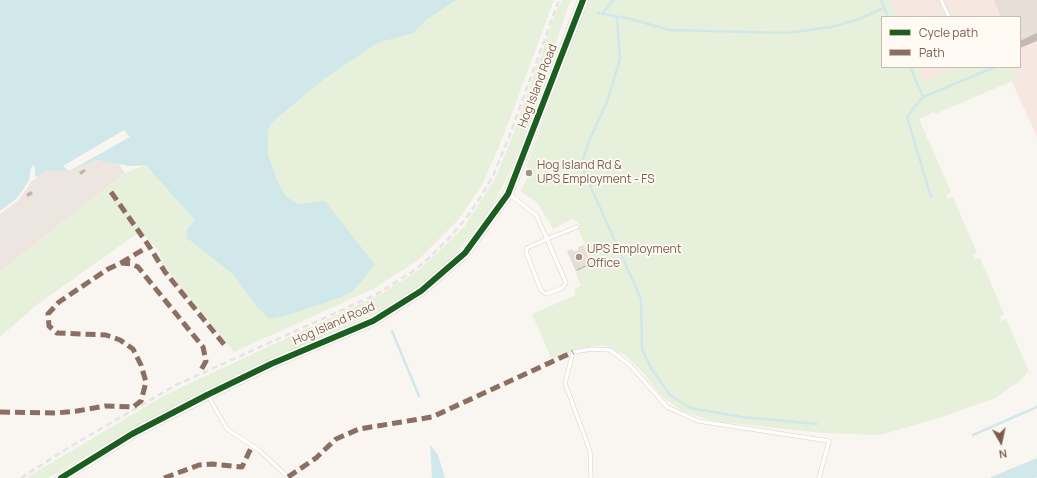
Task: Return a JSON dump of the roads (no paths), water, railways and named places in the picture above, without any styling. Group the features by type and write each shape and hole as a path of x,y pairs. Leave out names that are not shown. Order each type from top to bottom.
{"street":[{"name":"Hog Island Road","path":"61,478 132,434 208,395 271,364 373,320 421,291 465,253 508,194 583,0"}],"lane":[{"path":"941,0 949,16"},
{"path":"508,194 536,215 547,239 566,283 562,288 546,294 541,290 526,252 527,248 547,239 577,227"},
{"path":"592,478 590,451 566,383 572,352 592,349 610,350 630,365 667,407 698,421 829,441 819,478"},
{"path":"208,395 227,429 260,451 289,478"}],"water":[{"path":"0,0 456,0 427,19 413,33 377,43 324,79 271,123 268,131 268,155 277,180 286,197 298,204 325,201 375,265 353,291 339,298 288,315 270,319 257,307 233,274 187,238 187,230 195,220 146,165 129,166 96,160 69,171 47,170 31,180 17,200 0,212"},
{"path":"430,445 438,455 445,478 432,478"},
{"path":"1037,458 1037,477 1035,478 989,478"}],"waterway":[{"path":"602,14 613,0"},
{"path":"881,0 888,16"},
{"path":"598,13 631,19 669,30 788,33 831,27 859,19 884,8"},
{"path":"617,17 620,59 607,102 589,141 583,159 584,172 641,299 642,349 651,368 670,395 690,408 742,417 817,424"},
{"path":"910,68 923,97"},
{"path":"931,197 907,117 923,97 993,68"},
{"path":"392,331 419,396"},
{"path":"973,435 1037,407"}],"railway":[{"path":"21,478 68,448 174,386 377,294 415,270 429,258 467,217 493,176 509,137 559,0"}],"place":[{"name":"Hog Island Rd & UPS Employment - FS","path":"529,173"},
{"name":"UPS Employment Office","path":"579,257"}]}
